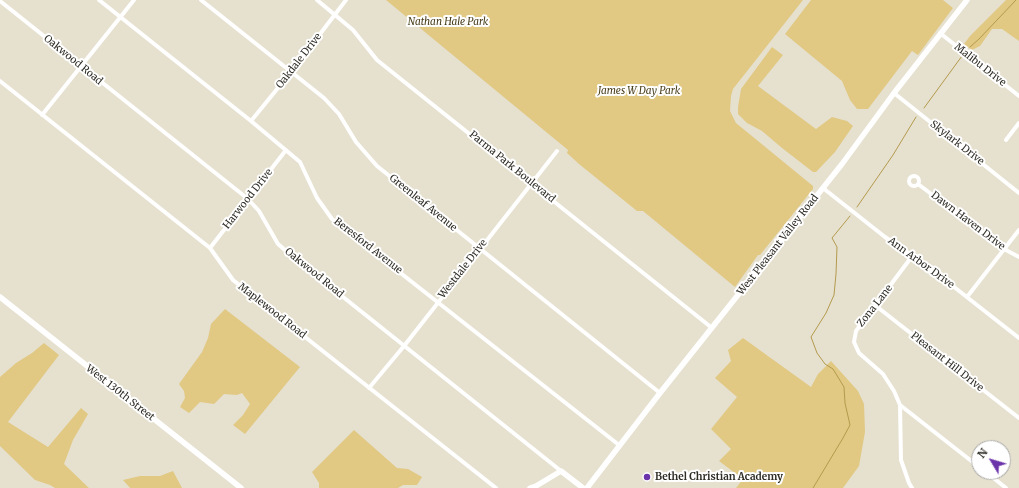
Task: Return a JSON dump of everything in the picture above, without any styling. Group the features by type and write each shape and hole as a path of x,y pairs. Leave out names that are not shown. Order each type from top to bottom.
{"main road":[{"name":"West Pleasant Valley Road","path":"587,488 967,0"},
{"name":"West 130th Street","path":"0,297 241,488"},
{"path":"530,488 561,471"},
{"name":"Oakwood Road","path":"561,471 583,488"}],"street":[{"name":"Beresford Avenue","path":"98,0 251,121 300,162 317,198 332,219 619,446"},
{"path":"42,115 82,67 134,0"},
{"name":"Greenleaf Avenue","path":"201,0 324,98 339,114 356,142 377,166 660,393"},
{"name":"Parma Park Boulevard","path":"317,0 353,30 377,60 712,328"},
{"name":"Oakdale Drive","path":"251,121 291,72 346,0"},
{"name":"Oakwood Road","path":"0,1 248,199 259,211 278,244 561,471"},
{"name":"Malibu Drive","path":"940,34 1019,96"},
{"name":"Maplewood Road","path":"0,81 210,248 233,280 496,488"},
{"name":"Skylark Drive","path":"894,93 1019,193"},
{"path":"1006,140 1019,123"},
{"name":"Harwood Drive","path":"210,248 286,150"},
{"name":"Westdale Drive","path":"369,388 404,346 531,182 557,151"},
{"name":"Dawn Haven Drive","path":"918,184 1004,249 1019,257"},
{"name":"Ann Arbor Drive","path":"822,188 885,237 913,255 1019,338"},
{"path":"967,297 1019,230"},
{"name":"Zona Lane","path":"912,488 901,460 900,405 894,391 883,374 859,353 854,342 856,331 913,255"},
{"name":"Pleasant Hill Drive","path":"876,306 1019,418"},
{"path":"900,405 971,461"},
{"path":"996,480 1006,488"}],"green space":[{"name":"James W Day Park","path":"386,0 803,0 733,89 730,111 736,123 813,186 813,189 760,255 758,255 735,287 643,211 637,211 579,164 567,153 568,150"},
{"path":"811,0 943,0 953,8 918,55 912,51 868,109 857,109 850,100 842,81 785,34"},
{"path":"1006,0 1019,0 1019,41 1002,29 992,29 980,46 972,50 964,44 970,36"},
{"path":"772,47 783,55 758,86 816,129 832,117 847,121 853,126 835,152 816,172 813,172 762,131 747,123 738,114 741,89"},
{"path":"225,309 300,367 245,434 233,425 243,415 250,404 242,393 237,395 224,394 214,404 200,402 189,413 180,407 185,398 184,391 179,384 202,352 208,338 211,324"},
{"path":"743,338 811,387 818,374 831,361 858,391 864,404 865,432 859,466 843,488 736,488 743,479 719,461 731,449 711,429 737,397 715,378 731,361 728,350"},
{"path":"44,343 59,355 8,422 48,447 81,408 88,414 73,440 64,464 89,488 55,488 35,480 0,446 0,377 16,363"},
{"path":"354,430 397,468 408,469 422,477 417,485 403,485 398,488 319,488 319,483 312,472"},
{"path":"173,471 182,488 130,488 123,480 140,476 160,476"}],"waterway":[{"path":"970,47 1016,0"},
{"path":"924,108 962,56"},
{"path":"857,207 893,155 916,117"},
{"path":"813,488 850,425 845,403 844,387 833,369 825,364 817,353 811,337 826,313 834,295 837,247 832,238 850,216"}],"place":[{"name":"Bethel Christian Academy","path":"647,477"}],"park label":[{"name":"Nathan Hale Park","path":"448,22"}]}
